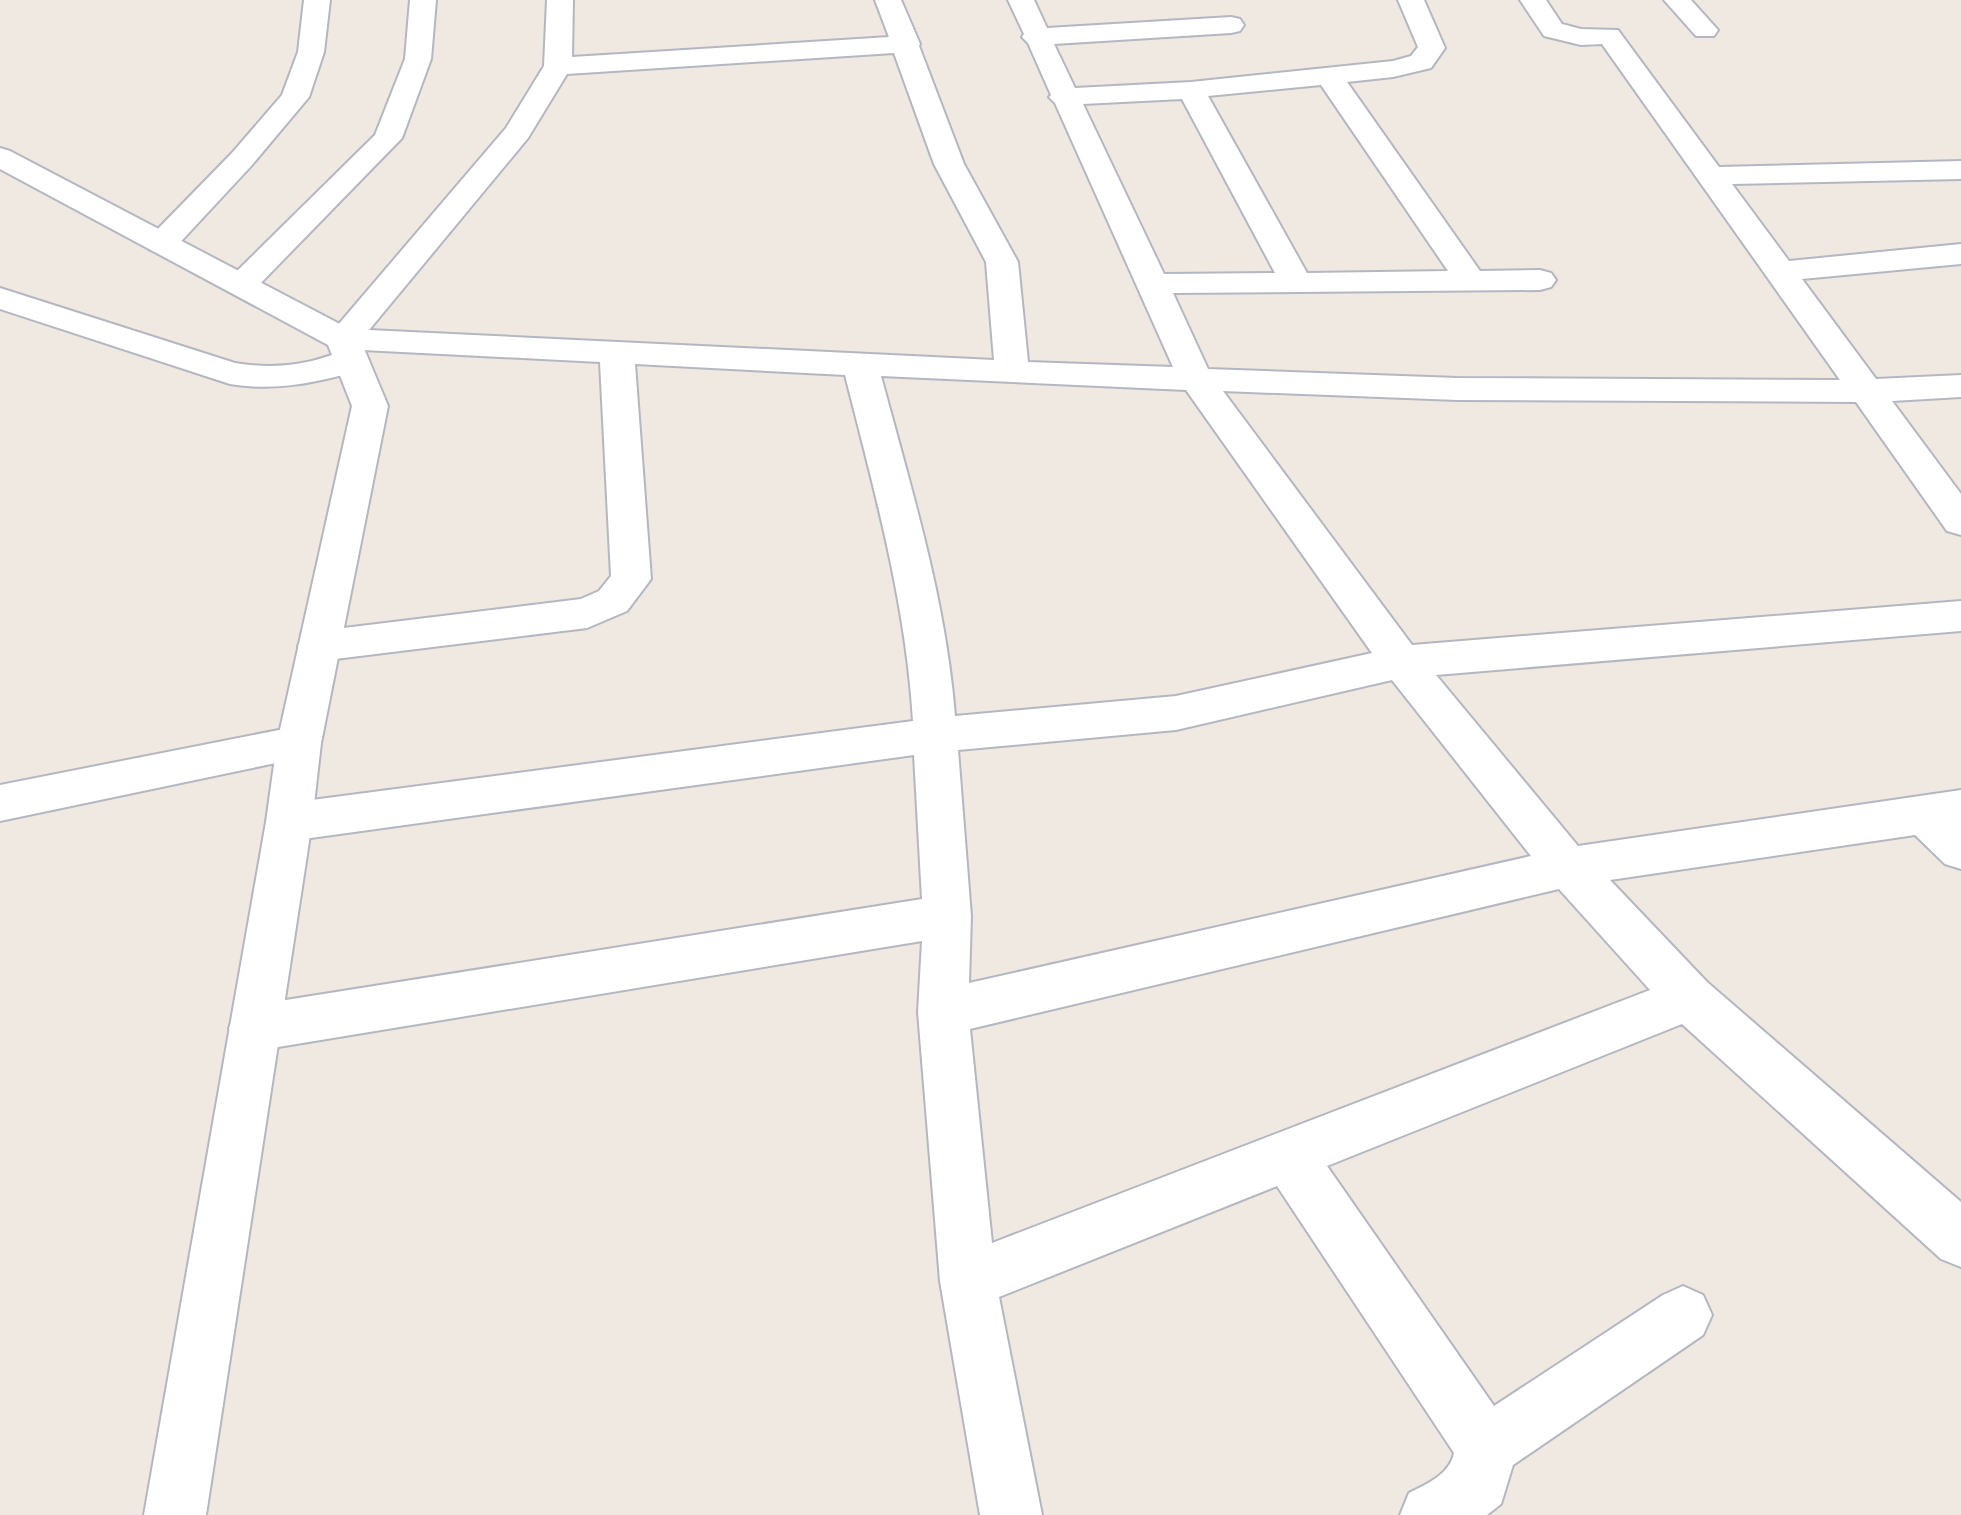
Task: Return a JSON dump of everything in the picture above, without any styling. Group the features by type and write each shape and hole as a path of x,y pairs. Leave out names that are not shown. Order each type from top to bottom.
{"street":[{"path":"162,243 242,159 295,97 311,52 317,0"},
{"path":"241,285 388,138 418,59 423,0"},
{"path":"0,298 230,373 258,379 294,378 348,350 518,132 558,66 560,0"},
{"path":"888,0 907,44 949,164 1002,262 1012,372"},
{"path":"1021,0 1035,37 1103,173 1150,284 1195,377 1401,662 1568,867 1689,998 1961,1239"},
{"path":"1035,37 1130,51 1242,43 1329,76 1393,69 1421,62 1432,48 1411,0"},
{"path":"1533,0 1553,30 1581,37 1609,36 1960,520"},
{"path":"1677,0 1705,30"},
{"path":"1191,90 1242,43"},
{"path":"558,66 907,44"},
{"path":"1130,51 1191,90 1297,283"},
{"path":"1063,97 1130,51"},
{"path":"1329,76 1471,281"},
{"path":"0,157 241,285 348,350 617,354 1457,389 1864,391 1961,386"},
{"path":"1710,176 1961,170"},
{"path":"1778,272 1961,254"},
{"path":"1150,284 1540,280"},
{"path":"175,1515 289,822 299,743 370,406 348,350"},
{"path":"319,646 587,613 613,601 631,579 617,354"},
{"path":"860,364 930,657 947,916 943,1012 968,1281 1011,1515"},
{"path":"289,822 935,735 1176,713 1401,662 1961,616"},
{"path":"0,803 299,743"},
{"path":"943,1012 1568,867 1942,812 1961,850"},
{"path":"254,1028 947,916"},
{"path":"968,1281 1689,998"},
{"path":"1288,1155 1486,1447"},
{"path":"1431,1515 1451,1505 1479,1482 1486,1447 1683,1315"}]}
